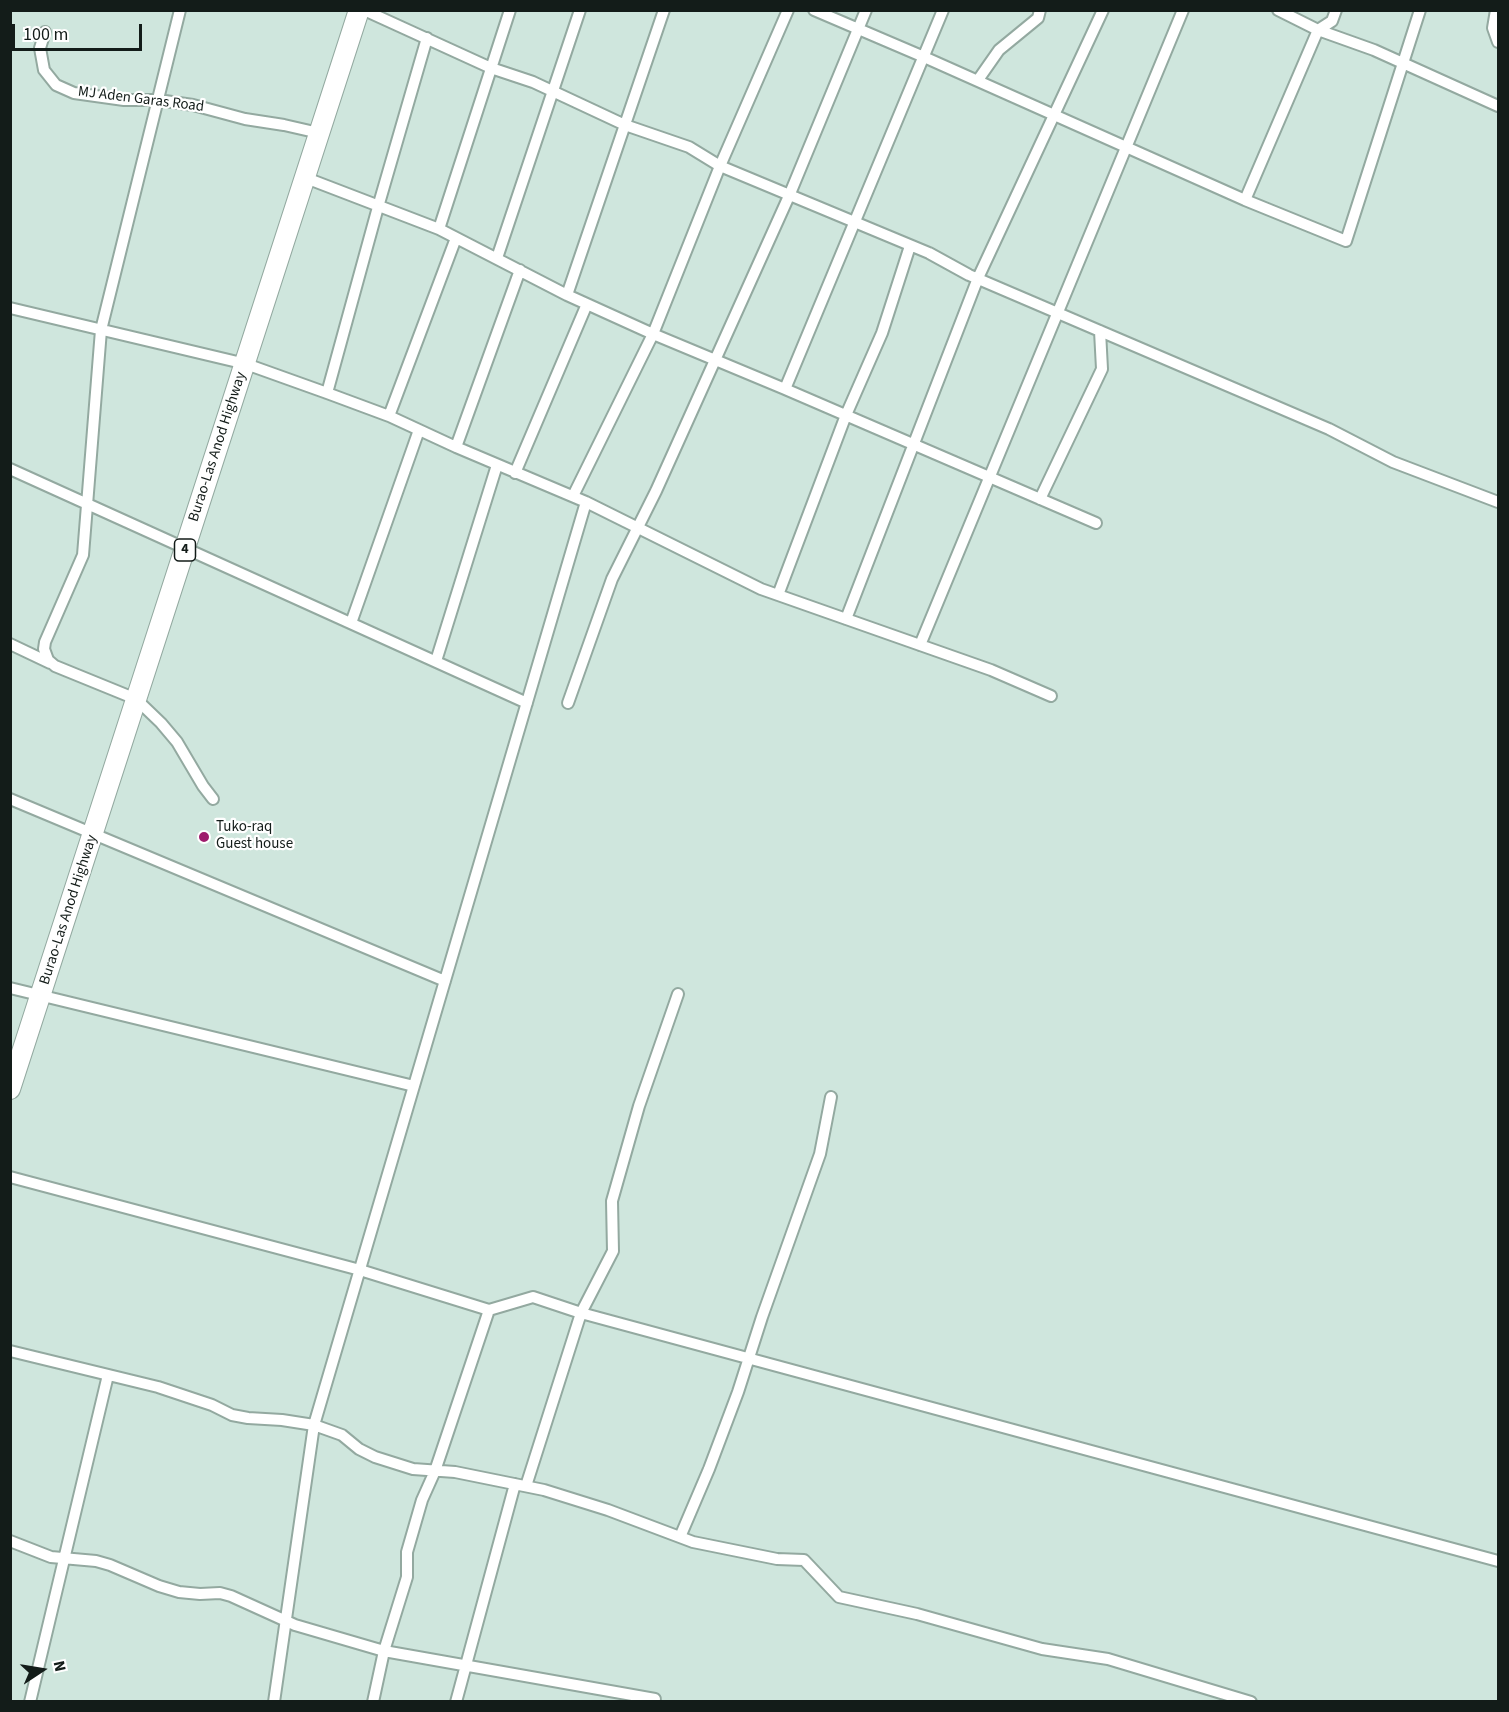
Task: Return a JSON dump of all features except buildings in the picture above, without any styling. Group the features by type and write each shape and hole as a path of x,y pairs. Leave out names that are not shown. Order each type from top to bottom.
{"highway":[{"name":"Burao-Las Anod Highway","path":"10,1089 359,10"}],"street":[{"path":"55,666 45,655 45,642 83,555 101,330 180,10"},
{"path":"364,10 490,68 552,91 626,125 689,147 720,166 910,246 978,278 1329,429 1393,462 1498,502"},
{"path":"439,230 510,10"},
{"path":"497,258 580,10"},
{"path":"567,295 664,10"},
{"path":"573,496 653,334 720,166 788,10"},
{"path":"814,10 978,80 1245,200 1346,241 1420,10"},
{"path":"568,703 612,579 789,196 866,10"},
{"path":"785,389 944,10"},
{"path":"978,80 999,50 1038,18 1040,10"},
{"path":"846,619 978,278 1103,10"},
{"path":"920,645 1183,10"},
{"path":"1278,10 1318,30 1374,50 1498,106"},
{"path":"1245,200 1318,30 1332,21 1336,10"},
{"path":"1496,10 1493,28 1498,42"},
{"name":"MJ Aden Garas Road","path":"45,32 42,38 40,58 44,70 56,85 74,93 94,97 158,100 193,105 245,119 284,125 319,134"},
{"path":"327,393 427,38"},
{"path":"306,178 439,230 567,295 653,334 1096,523"},
{"path":"389,416 456,238"},
{"path":"778,595 846,415 882,333 910,246"},
{"path":"456,447 520,270"},
{"path":"515,472 587,304"},
{"path":"10,308 246,364 389,416 586,502 761,590 991,670 1051,696"},
{"path":"1040,499 1102,369 1100,331"},
{"path":"351,623 419,430"},
{"path":"436,661 497,465"},
{"path":"10,469 527,702"},
{"path":"274,1701 314,1425 586,502"},
{"path":"10,644 55,666 136,699 177,742 213,800"},
{"path":"10,800 445,981"},
{"path":"10,988 414,1086"},
{"path":"456,1701 520,1485 581,1313 613,1251 612,1201 639,1106 678,994"},
{"path":"680,1537 709,1469 820,1154 831,1097"},
{"path":"10,1177 360,1270 489,1311 533,1298 581,1313 1498,1561"},
{"path":"373,1701 384,1651 407,1577 407,1552 422,1500 435,1471 489,1311"},
{"path":"10,1351 158,1387 212,1405 232,1415 314,1425 342,1435 359,1449 375,1457 413,1469 544,1490 608,1510 693,1542 777,1559 804,1560 839,1597 917,1614 1042,1649 1108,1659 1251,1701"},
{"path":"30,1701 108,1375"},
{"path":"10,1541 51,1557 96,1561 110,1565 179,1592 220,1593 231,1596 286,1621 384,1651 655,1698"}],"place":[{"name":"Tuko-raq Guest house","path":"204,837"}]}
